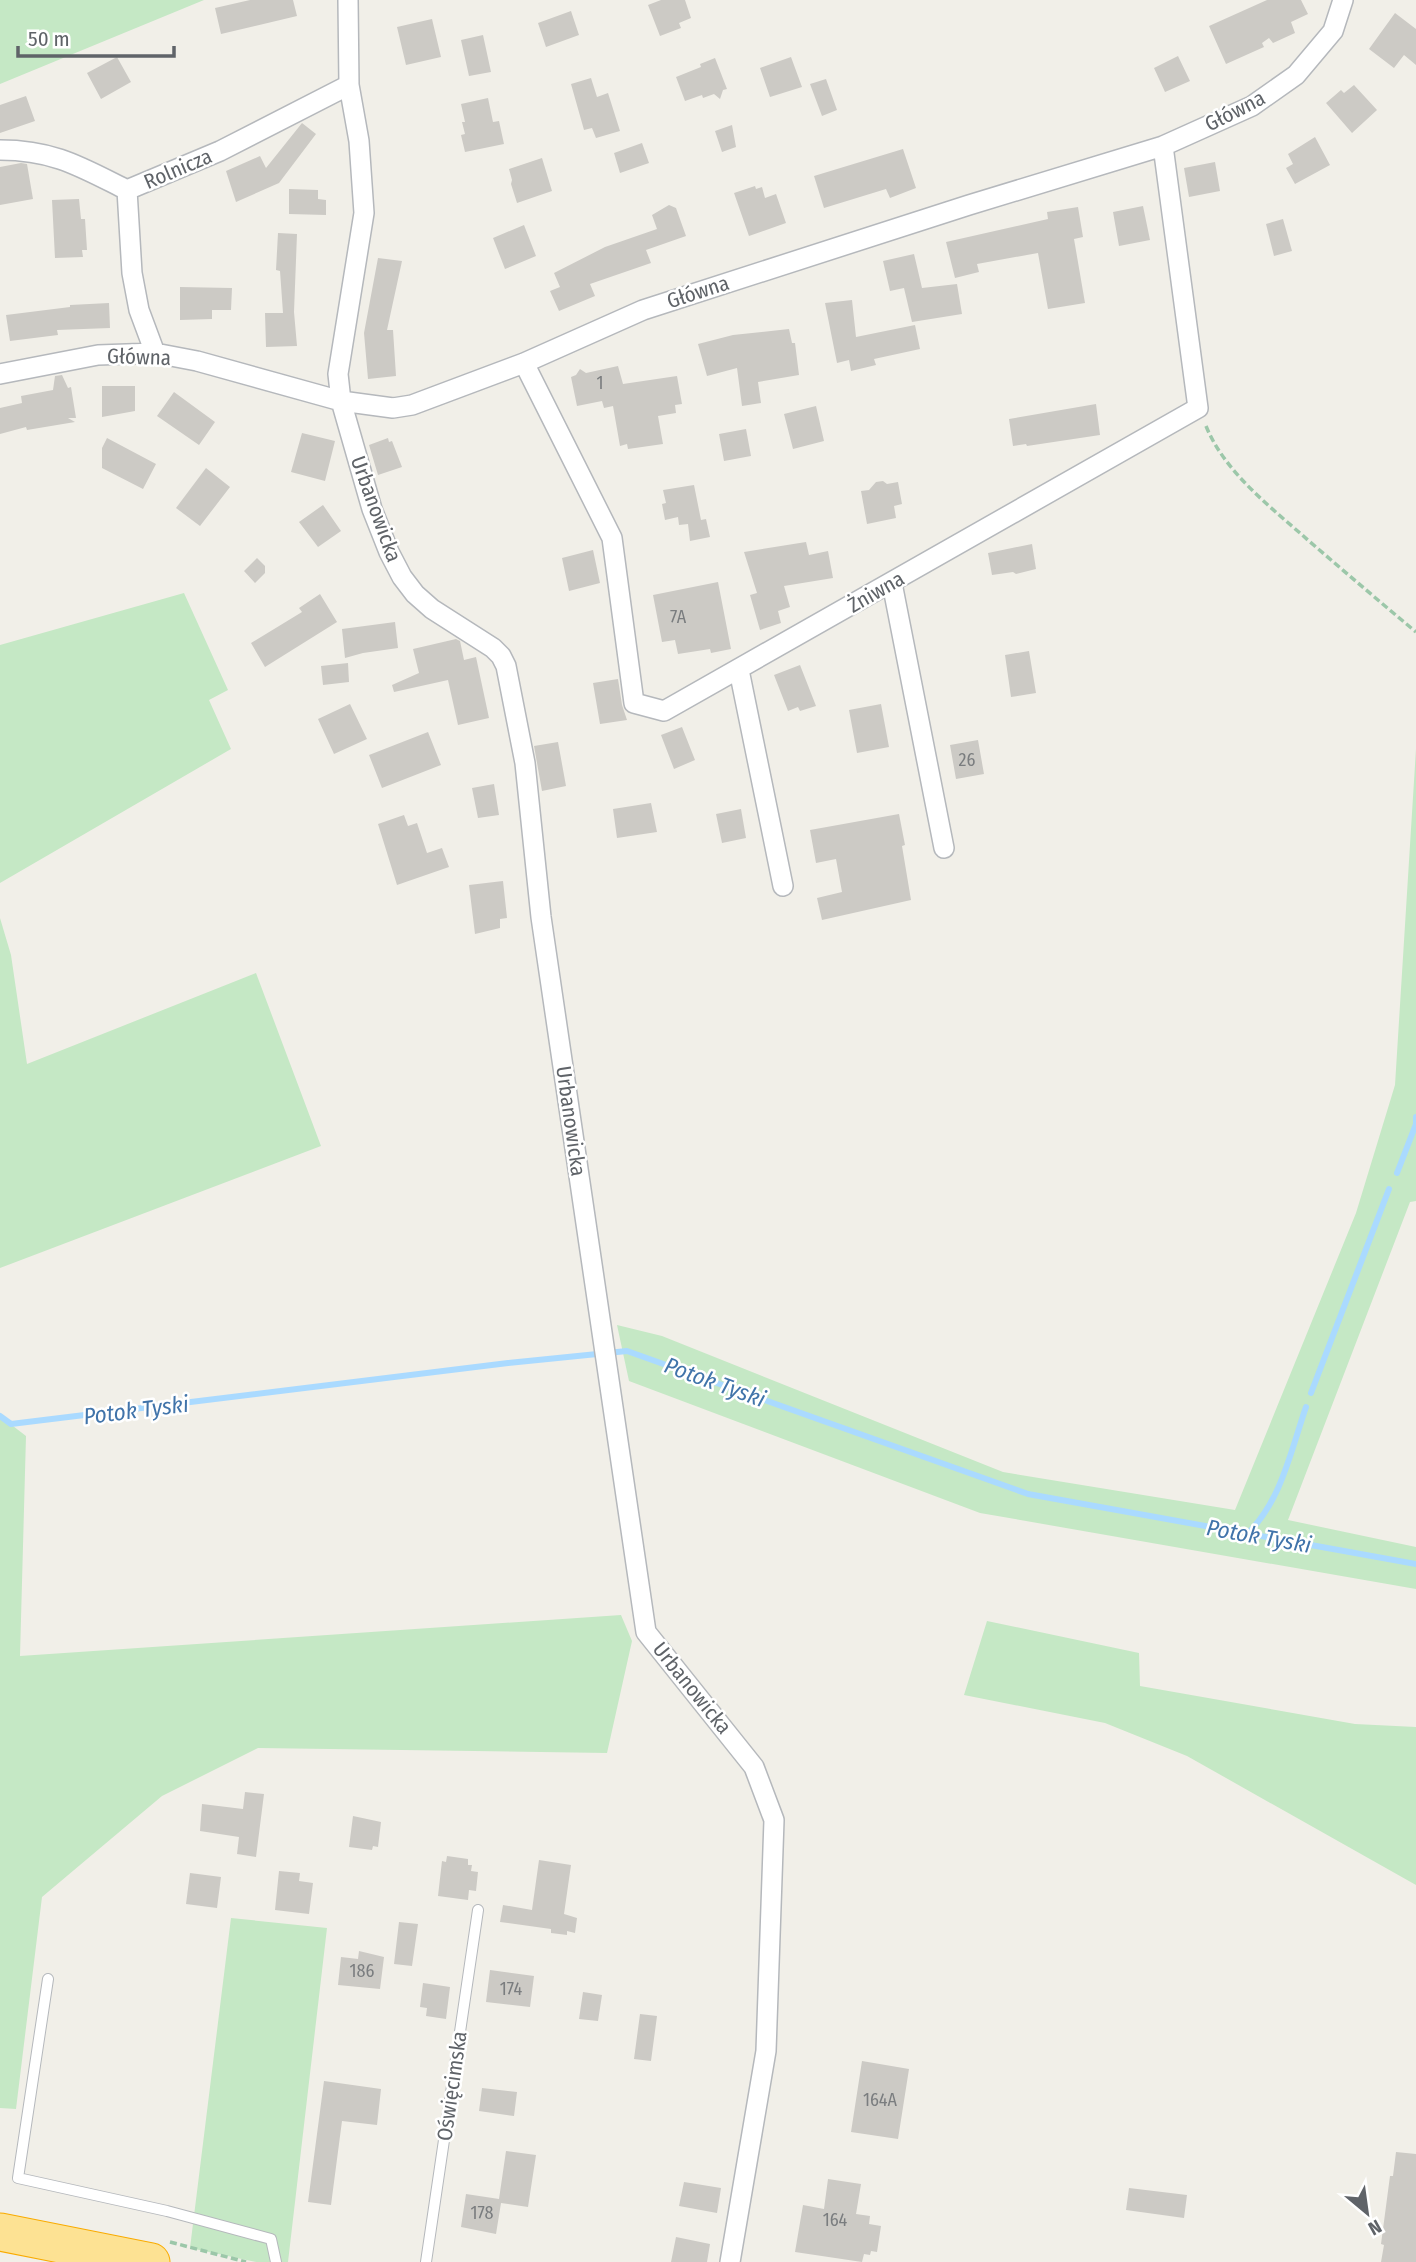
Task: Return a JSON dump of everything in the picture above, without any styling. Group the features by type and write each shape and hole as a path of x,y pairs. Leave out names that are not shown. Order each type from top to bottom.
{"highway":[{"path":"0,2232 151,2262"}],"street":[{"name":"Urbanowicka","path":"348,0 349,85 359,141 365,213 338,374 341,401 372,509 402,577 415,594 432,608 493,648 502,656 506,666 524,763 541,917 646,1632 754,1767 774,1819 766,2051 730,2262"},
{"name":"Główna","path":"0,374 98,355 155,353 197,361 341,401 393,408 412,405 524,363 643,310 1163,146 1252,106 1296,75 1333,31 1343,0"},
{"name":"Rolnicza","path":"0,150 23,150 63,158 127,190 220,151 349,85"},
{"path":"1163,146 1198,408"},
{"path":"127,190 132,273 139,310 155,353"},
{"name":"Żniwna","path":"524,363 612,538 634,703 664,711 1198,408"},
{"path":"892,583 944,848"},
{"path":"739,670 783,886"}],"lane":[{"name":"Oświęcimska","path":"426,2262 478,1910"},
{"path":"48,1979 18,2178 167,2211 271,2239 276,2262"}],"path":[{"path":"1198,408 1219,451 1237,474 1287,522 1416,632"}],"green space":[{"path":"0,0 204,0 0,84"},
{"path":"184,593 228,690 209,700 231,749 0,883 0,645"},
{"path":"1416,749 1416,1201 1410,1202 1288,1520 1416,1547 1416,1589 980,1513 629,1381 617,1325 662,1336 1003,1472 1235,1510 1356,1213 1395,1085"},
{"path":"0,918 11,955 27,1064 256,973 321,1146 0,1268"},
{"path":"0,1416 26,1436 20,1656 621,1615 632,1641 607,1753 258,1748 162,1796 42,1897 16,2109 0,2108"},
{"path":"987,1621 1139,1653 1140,1686 1355,1724 1416,1727 1416,1885 1187,1756 1105,1723 964,1695"},
{"path":"231,1918 327,1928 288,2262 256,2262 190,2248"}],"building":[{"path":"250,0 293,0 297,16 221,34 215,8"},
{"path":"661,0 685,0 691,18 679,23 681,28 660,36 648,5"},
{"path":"1267,0 1301,0 1308,14 1291,22 1295,33 1273,43 1269,38 1262,43 1264,47 1226,64 1209,26"},
{"path":"571,11 579,35 546,47 538,23"},
{"path":"1395,13 1416,29 1416,65 1404,55 1394,68 1369,49"},
{"path":"432,19 441,57 406,65 397,27"},
{"path":"483,35 491,72 469,76 461,40"},
{"path":"1178,56 1190,81 1165,92 1154,68"},
{"path":"117,57 131,82 101,99 87,73"},
{"path":"791,57 802,87 770,97 760,68"},
{"path":"715,58 727,89 723,90 720,99 714,94 685,101 676,77"},
{"path":"591,78 597,97 608,93 620,131 596,138 592,128 584,130 571,84"},
{"path":"826,79 837,110 822,116 810,84"},
{"path":"1354,85 1377,110 1352,133 1326,103 1341,90 1344,93"},
{"path":"26,96 35,121 0,133 0,105"},
{"path":"488,98 493,122 499,121 504,144 465,152 461,135 465,134 462,122 465,122 461,104"},
{"path":"302,123 316,134 279,183 236,202 226,171 260,156 266,168"},
{"path":"732,125 736,147 722,152 715,131"},
{"path":"1315,137 1330,165 1295,184 1286,168 1293,164 1288,154"},
{"path":"642,143 649,163 620,173 614,153"},
{"path":"903,149 916,188 890,198 886,189 824,208 814,176"},
{"path":"542,158 552,191 517,203 509,169"},
{"path":"1215,162 1220,191 1189,197 1184,168"},
{"path":"27,164 33,199 0,205 0,167"},
{"path":"755,186 756,189 762,187 765,198 776,194 786,223 749,236 734,193"},
{"path":"289,189 318,190 318,199 326,200 326,215 289,214"},
{"path":"79,199 81,219 85,219 87,250 82,250 83,257 55,258 52,200"},
{"path":"669,205 676,208 686,236 646,250 651,263 590,284 595,296 559,311 550,291 560,287 554,273 605,247 657,229 652,215"},
{"path":"1143,206 1150,240 1119,246 1113,212"},
{"path":"1078,207 1083,237 1074,239 1085,303 1048,309 1038,253 977,264 979,272 955,278 946,242 1048,219 1047,212"},
{"path":"1283,219 1292,251 1274,256 1266,224"},
{"path":"524,225 536,256 505,269 493,238"},
{"path":"278,233 297,234 294,312 297,346 266,347 265,313 283,313 280,271 276,270"},
{"path":"914,254 922,288 957,284 962,314 912,322 904,288 890,291 883,261"},
{"path":"378,258 402,261 387,330 393,330 396,376 368,379 364,333"},
{"path":"180,287 232,288 231,310 212,310 212,319 180,320"},
{"path":"852,300 856,337 915,325 920,349 874,359 876,365 851,371 849,360 837,363 825,303"},
{"path":"109,303 110,328 57,330 58,335 10,341 6,315 70,305"},
{"path":"789,329 792,343 795,343 799,375 758,382 761,403 742,406 737,368 707,376 698,344 733,335"},
{"path":"618,366 623,384 677,376 682,404 675,405 676,413 658,416 663,444 628,449 627,444 620,446 613,406 604,408 602,401 577,406 571,377 580,369 586,373"},
{"path":"62,375 68,388 71,387 76,418 68,418 75,422 27,430 26,427 0,434 0,408 22,403 21,396 53,390 55,376"},
{"path":"102,386 135,386 135,411 102,417"},
{"path":"174,392 215,422 199,445 157,416"},
{"path":"1096,404 1100,435 1013,446 1009,419"},
{"path":"816,406 824,441 793,449 784,414"},
{"path":"746,429 751,456 724,461 719,434"},
{"path":"302,433 335,441 325,481 291,472"},
{"path":"107,438 156,464 143,489 102,468 102,448"},
{"path":"388,438 389,442 392,441 402,467 378,475 369,445"},
{"path":"206,468 230,487 200,526 176,508"},
{"path":"883,481 887,484 898,482 902,504 894,506 896,518 867,524 861,491 869,490 876,482"},
{"path":"694,485 701,520 706,519 710,537 690,541 688,524 679,525 678,517 665,520 662,504 666,503 663,490"},
{"path":"323,505 341,531 318,547 299,522"},
{"path":"806,542 809,555 828,551 833,578 784,586 790,607 778,611 781,623 760,630 750,595 757,593 744,552"},
{"path":"1032,544 1036,569 1016,574 1013,572 992,575 988,553"},
{"path":"593,550 600,583 569,591 562,558"},
{"path":"257,558 265,566 265,573 255,583 244,571"},
{"path":"718,582 731,649 711,653 710,649 678,654 675,640 662,642 653,595"},
{"path":"320,594 337,622 265,667 251,643 302,612 299,608"},
{"path":"395,622 398,648 345,658 342,629"},
{"path":"456,639 460,641 464,660 476,657 489,718 458,725 448,680 394,692 392,685 419,673 413,649"},
{"path":"1029,651 1036,693 1011,697 1005,655"},
{"path":"348,663 349,682 323,685 321,666"},
{"path":"800,665 816,706 800,711 798,707 788,711 774,675"},
{"path":"618,679 627,720 600,724 593,683"},
{"path":"350,704 367,739 334,754 318,719"},
{"path":"881,704 889,747 857,753 849,710"},
{"path":"682,727 695,760 674,769 661,735"},
{"path":"428,732 441,765 382,788 369,755"},
{"path":"978,740 984,774 956,779 950,745"},
{"path":"558,742 566,786 542,791 534,746"},
{"path":"494,784 499,815 478,818 472,788"},
{"path":"651,803 657,832 617,838 613,809"},
{"path":"741,809 746,838 722,843 716,814"},
{"path":"899,814 911,900 822,920 817,898 842,892 836,859 816,863 810,830"},
{"path":"404,815 408,826 417,823 427,853 442,848 449,867 397,885 378,824"},
{"path":"503,881 507,918 500,919 500,928 475,934 469,885"},
{"path":"245,1792 264,1794 256,1857 237,1854 239,1837 200,1831 202,1804 243,1809"},
{"path":"353,1816 381,1822 378,1847 373,1846 372,1850 349,1847"},
{"path":"447,1856 468,1859 468,1865 472,1865 471,1871 478,1872 476,1891 469,1890 468,1900 438,1896 442,1861 446,1862"},
{"path":"539,1860 571,1865 564,1914 577,1918 575,1933 551,1933 551,1929 500,1922 503,1905 532,1910"},
{"path":"279,1871 300,1873 299,1881 313,1883 309,1914 275,1910"},
{"path":"190,1873 221,1877 217,1908 186,1904"},
{"path":"399,1922 418,1924 412,1966 394,1964"},
{"path":"359,1951 384,1957 380,1989 338,1985 341,1957 358,1959"},
{"path":"490,1970 534,1976 530,2007 486,2002"},
{"path":"423,1983 450,1987 446,2019 426,2016 427,2008 420,2007"},
{"path":"583,1992 602,1995 598,2021 579,2019"},
{"path":"640,2014 657,2016 651,2061 634,2059"},
{"path":"862,2061 909,2069 898,2139 851,2132"},
{"path":"324,2081 381,2089 377,2125 342,2121 331,2205 308,2202"},
{"path":"482,2088 517,2092 514,2116 479,2111"},
{"path":"506,2151 536,2155 528,2207 501,2203 496,2234 461,2227 466,2194 499,2199"},
{"path":"1396,2152 1416,2154 1416,2262 1381,2262 1390,2176 1393,2176"},
{"path":"828,2179 861,2184 856,2214 870,2216 869,2224 881,2226 877,2252 864,2254 862,2262 795,2252 803,2205 824,2209"},
{"path":"684,2182 721,2188 717,2213 679,2206"},
{"path":"1129,2188 1187,2195 1184,2218 1126,2210"},
{"path":"676,2237 710,2244 707,2262 671,2262"}],"waterway":[{"path":"1397,1173 1416,1124 1416,1117"},
{"path":"1311,1393 1389,1189"},
{"name":"Potok Tyski","path":"0,1416 11,1424 627,1351 1028,1494 1416,1564"},
{"path":"1247,1534 1259,1521 1277,1491 1306,1407"}]}
